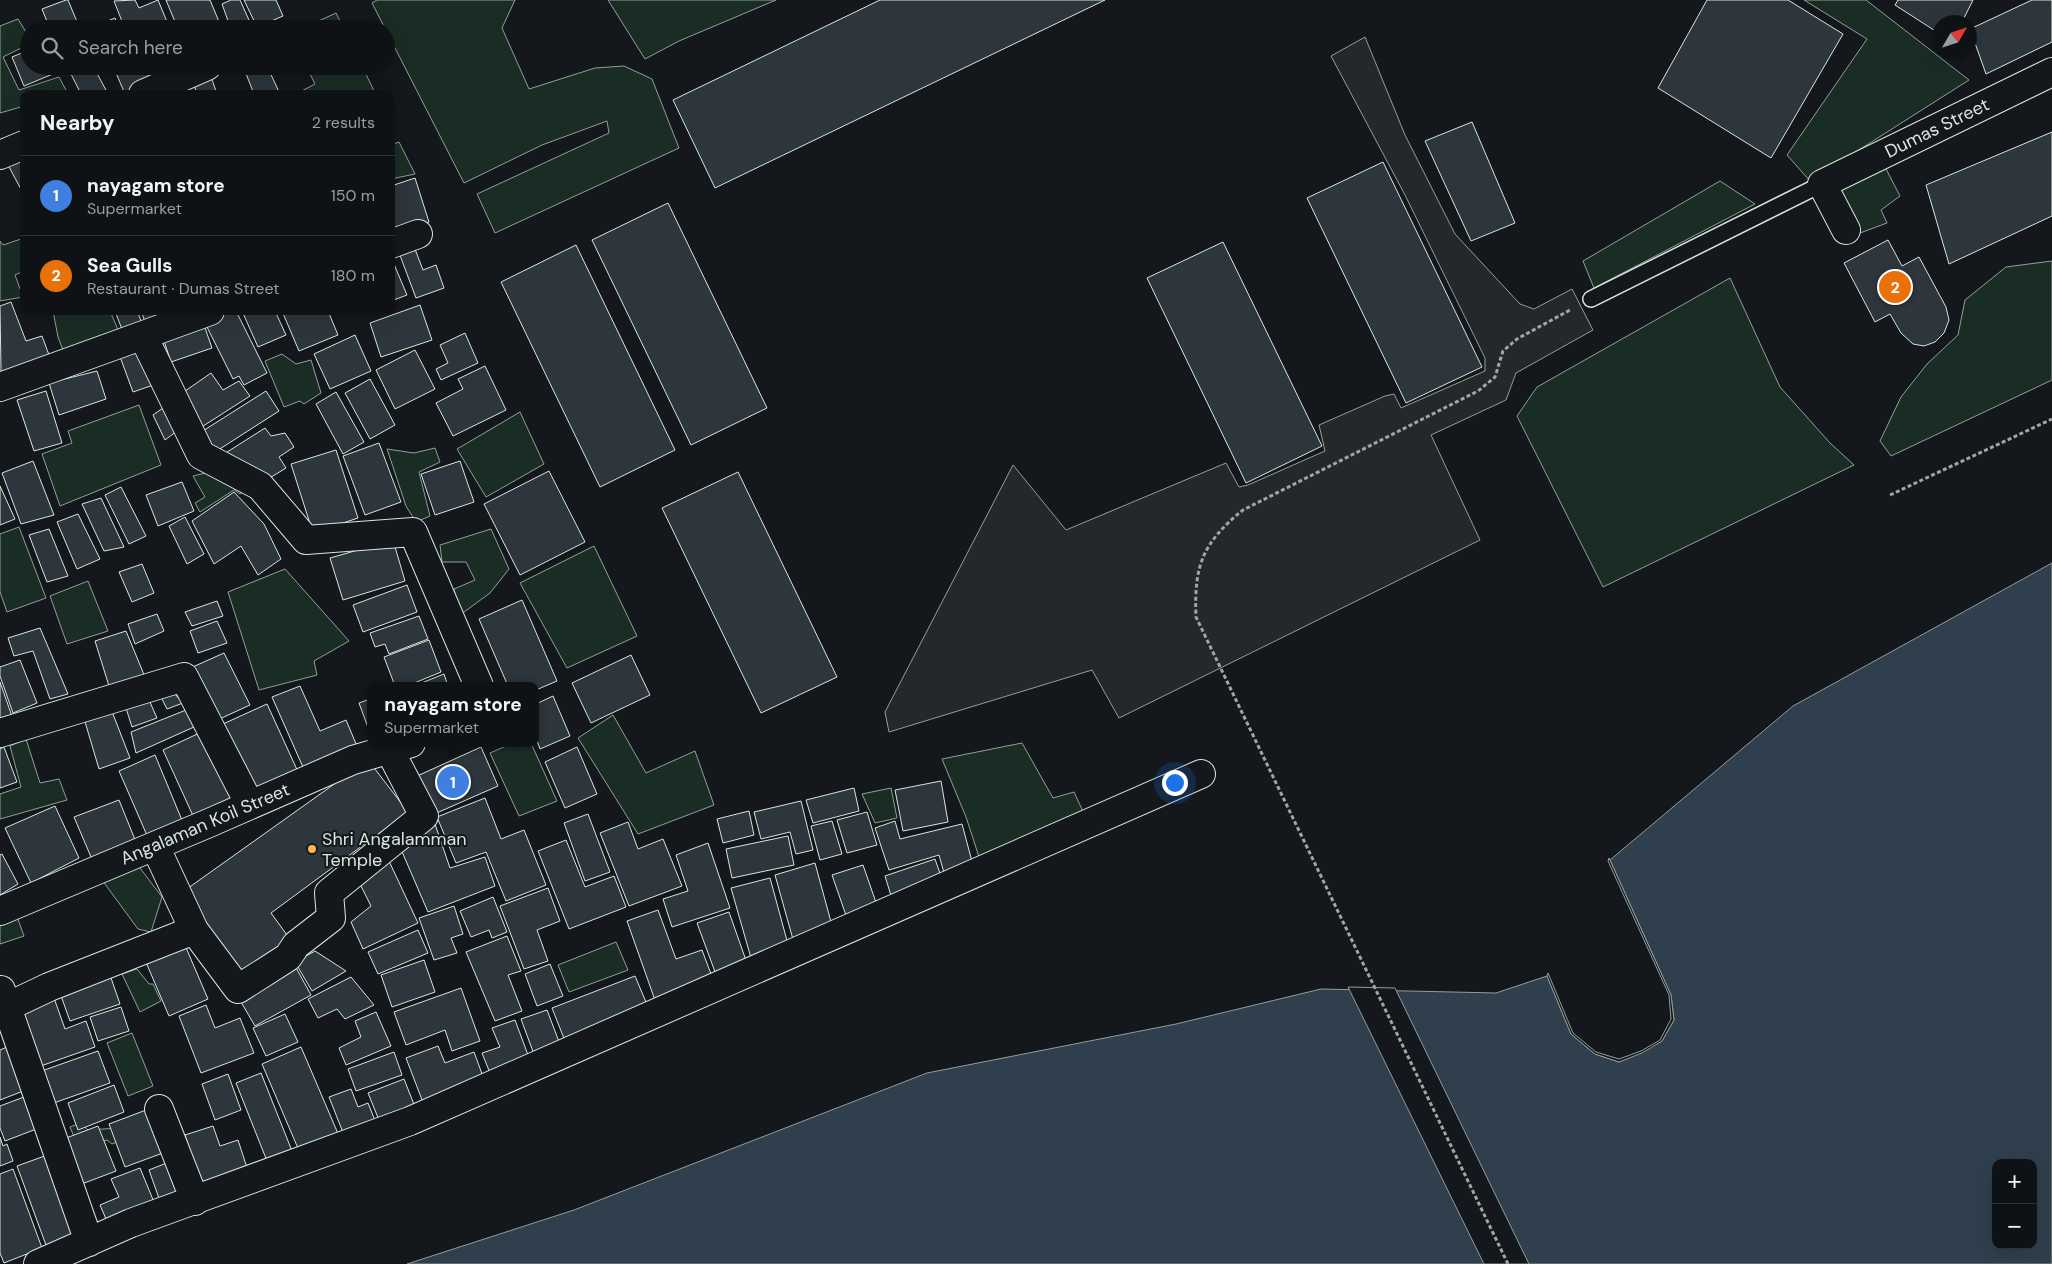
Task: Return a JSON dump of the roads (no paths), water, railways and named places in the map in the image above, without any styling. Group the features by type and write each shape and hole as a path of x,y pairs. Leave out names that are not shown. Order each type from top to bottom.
{"street":[{"name":"Dumas Street","path":"1822,184 2052,72"},
{"path":"152,90 186,75"},
{"path":"0,155 20,146"},
{"path":"1822,184 1846,230"},
{"path":"395,243 418,234"},
{"path":"0,387 199,315"},
{"path":"143,336 201,455 260,486 306,540 413,532 477,682"},
{"path":"0,733 184,677 250,805"},
{"name":"Angalaman Koil Street","path":"0,911 353,760 397,747"},
{"path":"155,846 194,930 238,989 288,957 296,945 331,918 329,893 424,816 400,747"},
{"path":"38,1264 131,1223 410,1122 1201,774"},
{"path":"88,1242 2,994 50,987 194,930"},
{"path":"159,1109 195,1201"}],"lane":[{"path":"1591,299 1822,184"}],"water":[{"path":"2052,563 2052,1264 407,1264 574,1210 927,1073 1176,1024 1321,989 1496,993 1547,976 1571,1034 1595,1054 1619,1062 1662,1041 1674,1020 1671,995 1610,860 1793,706"}],"place":[{"name":"Sea Gulls","path":"1895,287"},
{"name":"nayagam store","path":"453,782"},
{"name":"Shri Angalamman Temple","path":"312,849"}]}
